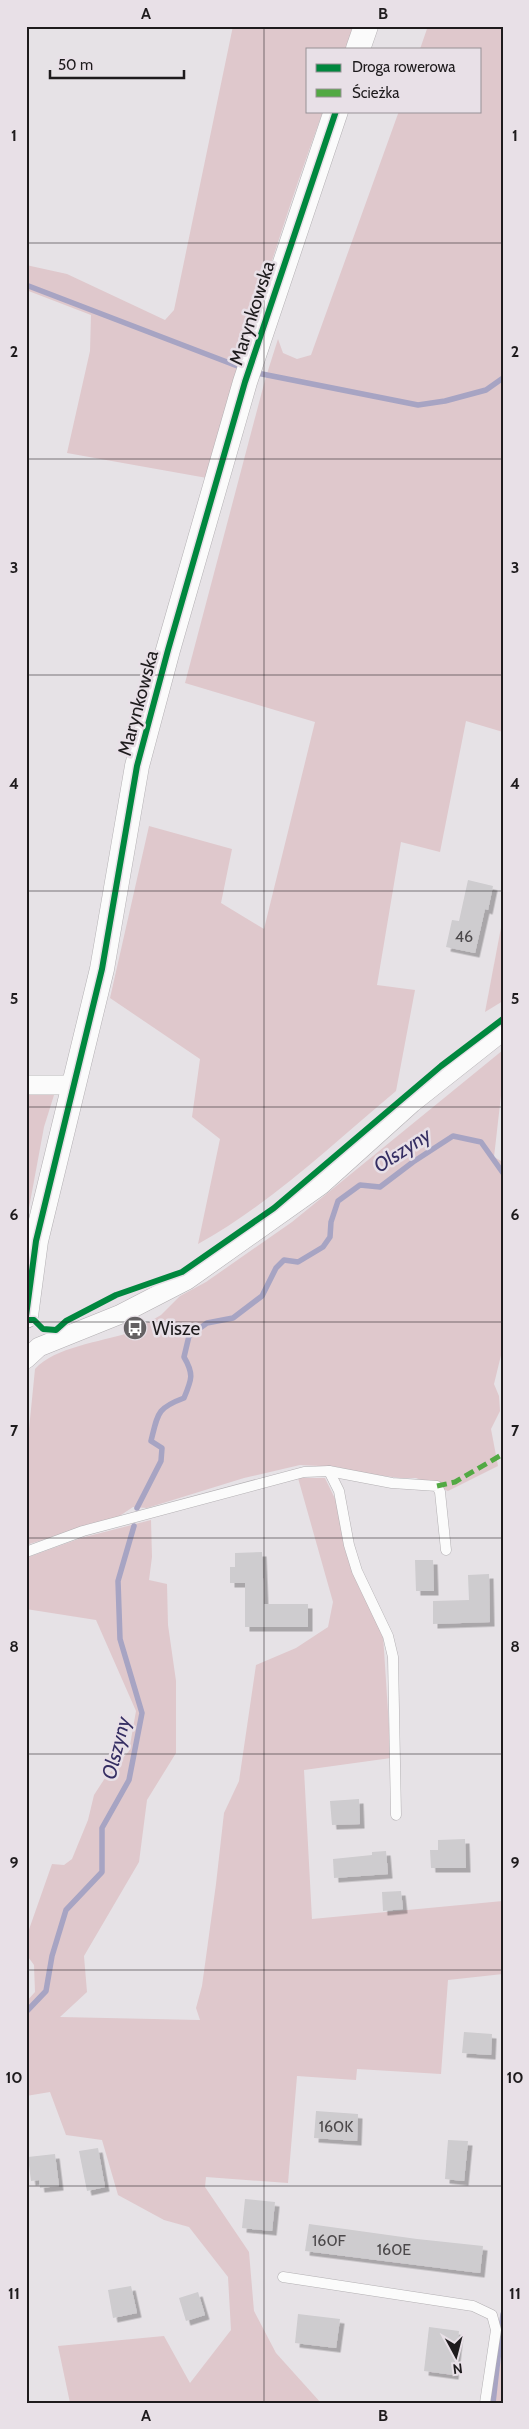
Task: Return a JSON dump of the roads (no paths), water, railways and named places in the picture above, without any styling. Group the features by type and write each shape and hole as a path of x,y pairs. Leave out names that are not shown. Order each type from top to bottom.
{"street":[{"path":"358,48 366,26"},
{"name":"Marynkowska","path":"26,1316 36,1241 102,969 137,766 168,650 245,382 336,112"},
{"path":"26,1360 39,1347 121,1314 187,1280 321,1185 412,1103 503,1032"},
{"path":"26,1085 73,1085"}],"lane":[{"path":"329,1471 339,1491 349,1546 357,1571 388,1636 393,1657 396,1815"},
{"path":"26,1552 83,1530 258,1483 304,1472 329,1471 392,1483 437,1486 440,1492 446,1550"},
{"path":"283,2277 473,2306 492,2315 496,2330 485,2403"}],"waterway":[{"path":"26,285 240,367"},
{"path":"257,373 418,405 445,401 486,390 503,378"},
{"name":"Olszyny","path":"137,1508 161,1461 162,1448 151,1441 157,1418 168,1405 184,1398 189,1386 191,1372 184,1357 189,1336 207,1323 233,1318 262,1296 276,1268 284,1260 298,1262 323,1247 330,1237 331,1222 338,1201 360,1185 380,1187 413,1162 453,1136 481,1142 503,1173"},
{"name":"Olszyny","path":"26,2012 46,1991 52,1956 66,1910 102,1872 102,1828 129,1780 142,1713 120,1639 118,1581 134,1526"},
{"path":"493,2403 503,2314"}],"place":[{"name":"Wisze","path":"135,1328"}]}
